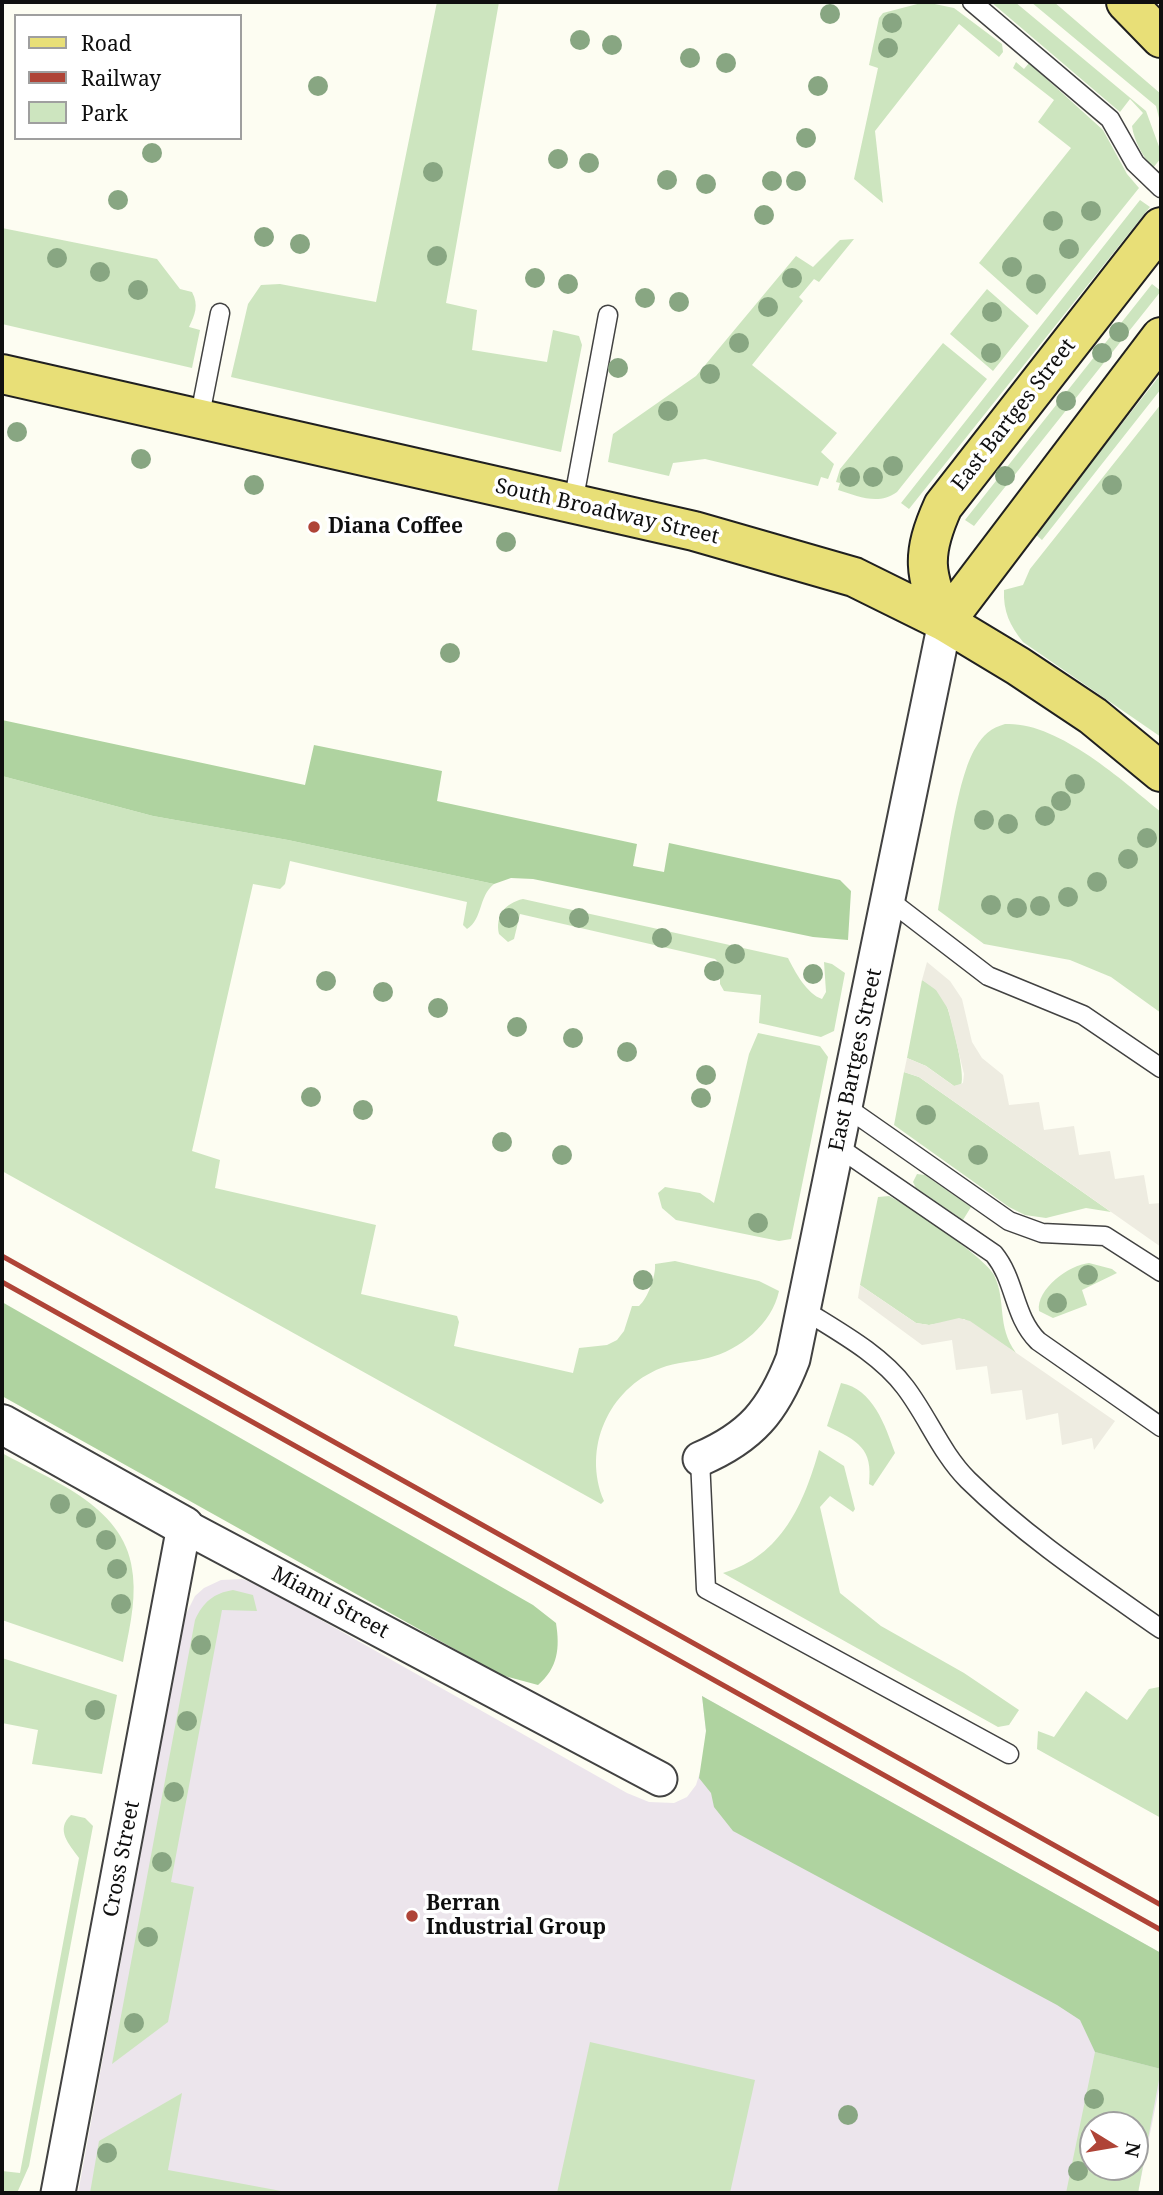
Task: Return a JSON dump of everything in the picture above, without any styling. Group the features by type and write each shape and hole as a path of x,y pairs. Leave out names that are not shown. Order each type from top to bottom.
{"main road":[{"path":"1128,2 1161,38"},
{"name":"East Bartges Street","path":"945,622 925,566 930,534 943,506 1161,227"},
{"name":"East Bartges Street","path":"945,622 1161,337"},
{"name":"South Broadway Street","path":"2,374 694,531 854,577 945,622 1093,716 1161,772"}],"street":[{"path":"1128,2 1161,20"},
{"name":"East Bartges Street","path":"700,1460 741,1438 775,1402 793,1359 945,622"},
{"name":"Miami Street","path":"2,1424 184,1525 660,1780"},
{"name":"Cross Street","path":"58,2193 184,1525"}],"lane":[{"path":"972,2 1110,119 1135,163 1161,187"},
{"path":"199,420 220,313"},
{"path":"573,503 608,315"},
{"path":"888,900 988,976 1083,1015 1161,1068"},
{"path":"846,1107 1009,1221 1042,1233 1105,1236 1161,1272"},
{"path":"838,1147 994,1254 1007,1274 1018,1314 1026,1329 1038,1341 1161,1427"},
{"path":"804,1310 862,1348 891,1371 905,1386 945,1453 967,1479 1045,1547 1161,1629"},
{"path":"700,1460 706,1589 1009,1754"}],"shaded area":[{"path":"927,962 950,981 962,999 972,1042 982,1058 1003,1075 1009,1105 1039,1102 1044,1130 1074,1126 1079,1155 1110,1151 1115,1179 1144,1175 1149,1204 1161,1203 1161,1247 919,1077 904,1072 907,1058 926,1066 954,1086 963,1083 964,1074 948,1009 936,990 922,980"},
{"path":"860,1285 916,1323 929,1325 959,1318 970,1321 1115,1421 1094,1450 1092,1438 1062,1445 1058,1413 1026,1420 1022,1390 991,1394 987,1366 956,1370 952,1340 922,1345 858,1298"},
{"path":"242,1579 259,1585 627,1793 649,1802 674,1803 687,1797 696,1785 703,1763 706,1731 702,1696 1161,1953 1161,2079 1149,2138 1149,2111 1079,2111 1079,2181 1140,2181 1138,2193 78,2193 184,1618 195,1596 221,1580"}],"green space":[{"path":"437,2 499,2 446,303 477,310 472,350 547,362 553,330 579,336 582,345 561,452 231,377 248,304 261,285 280,284 376,302"},
{"path":"925,2 954,8 1002,44 1003,52 999,57 959,24 875,131 883,203 854,179 878,68 869,65 879,18 883,13"},
{"path":"991,2 1015,2 1146,111 1161,152 1161,158 1153,168 1140,148 1132,126 1143,113 1130,99 1120,112"},
{"path":"1031,2 1054,2 1161,94 1161,126 1156,106"},
{"path":"1016,62 1024,69 1029,63 1103,130 1127,174 1139,188 1037,315 979,263 1071,148 1038,122 1054,100 1013,68"},
{"path":"1140,200 1150,207 909,509 901,503"},
{"path":"2,228 157,259 180,289 192,292 194,297 195,310 189,327 200,330 192,368 2,324"},
{"path":"854,239 819,282 814,279 799,297 803,301 752,365 837,433 821,452 834,464 828,479 821,477 818,486 705,459 673,463 669,476 608,462 613,434 696,376 796,256 813,267 840,240"},
{"path":"1152,284 1161,291 974,526 965,520"},
{"path":"987,289 1029,326 993,371 950,334"},
{"path":"943,343 987,379 897,492 875,499 838,490 840,483 836,482 840,469"},
{"path":"1161,374 1161,389 1042,540 1035,534"},
{"path":"1161,404 1161,737 1023,642 1008,618 1004,590 1023,585 1030,569"},
{"path":"2,720 305,785 314,745 442,771 437,801 637,844 633,866 664,872 669,843 840,880 851,891 848,940 813,937 533,879 511,878 494,884 288,840 153,816 2,776"},
{"path":"1005,724 1046,732 1067,742 1108,769 1161,812 1161,1013 1111,977 1070,960 984,944 938,910 957,802 969,761 985,736"},
{"path":"2,776 153,816 288,840 494,884 485,895 476,920 467,929 463,925 467,902 290,861 285,884 280,889 253,884 192,1151 220,1160 215,1188 376,1225 361,1294 457,1316 459,1322 454,1346 573,1373 579,1348 607,1345 617,1340 624,1331 632,1306 639,1306 648,1292 655,1264 675,1261 759,1281 779,1291 762,1325 743,1342 708,1358 661,1368 627,1390 604,1423 598,1442 598,1481 604,1501 601,1504 2,1171"},
{"path":"523,899 788,958 806,988 822,999 826,992 824,962 832,964 845,973 834,1031 821,1037 759,1023 761,995 724,991 720,984 720,964 715,959 520,914 514,939 508,942 499,934 500,916 506,907"},
{"path":"922,980 942,996 946,1004 960,1058 961,1085 954,1086 926,1066 907,1058"},
{"path":"758,1033 820,1046 828,1057 791,1239 779,1241 676,1220 662,1208 658,1193 665,1187 700,1193 714,1203 749,1054"},
{"path":"904,1072 919,1077 1111,1212 1086,1208 1046,1218 1025,1215 1009,1207 894,1125"},
{"path":"917,1174 925,1175 971,1207 963,1220 916,1188 913,1182"},
{"path":"889,1196 946,1232 988,1267 998,1285 1006,1333 1016,1353 964,1319 929,1325 916,1323 860,1285 878,1197"},
{"path":"1089,1263 1117,1273 1082,1290 1087,1305 1053,1318 1039,1311 1043,1294 1055,1280 1072,1268"},
{"path":"2,1302 533,1605 556,1623 558,1641 554,1665 550,1672 538,1685 501,1675 2,1396"},
{"path":"841,1383 852,1387 870,1400 882,1420 895,1453 873,1486 869,1484 868,1462 861,1447 827,1426"},
{"path":"819,1450 844,1466 855,1509 853,1512 830,1496 820,1507 840,1593 881,1626 964,1673 1019,1710 1009,1725 998,1727 723,1573 761,1554 788,1525 806,1489"},
{"path":"2,1453 85,1499 103,1514 118,1532 128,1552 134,1587 123,1662 2,1620"},
{"path":"233,1590 253,1595 257,1611 222,1610 171,1882 194,1887 168,2022 112,2064 195,1620 210,1599"},
{"path":"2,1658 117,1695 102,1774 32,1764 38,1730 2,1723"},
{"path":"1159,1687 1161,1818 1037,1749 1038,1731 1054,1737 1086,1691 1127,1720 1149,1689"},
{"path":"702,1696 1161,1953 1161,2069 1095,2052 1080,2020 1057,2005 733,1831 714,1807 711,1793 699,1778 706,1731"},
{"path":"71,1815 85,1818 93,1826 29,2166 17,2193 2,2193 2,2171 20,2173 79,1858 64,1832 66,1821"},
{"path":"590,2042 755,2080 730,2193 557,2193"},
{"path":"1095,2052 1161,2069 1149,2134 1149,2111 1083,2111"},
{"path":"182,2093 168,2170 292,2193 90,2193 99,2141"},
{"path":"1079,2130 1079,2181 1140,2181 1138,2193 1066,2193"}],"railway":[{"path":"2,1256 1161,1905"},
{"path":"2,1282 1161,1930"}],"place":[{"name":"Diana Coffee","path":"314,527"},
{"name":"Berran Industrial Group","path":"412,1916"}]}
